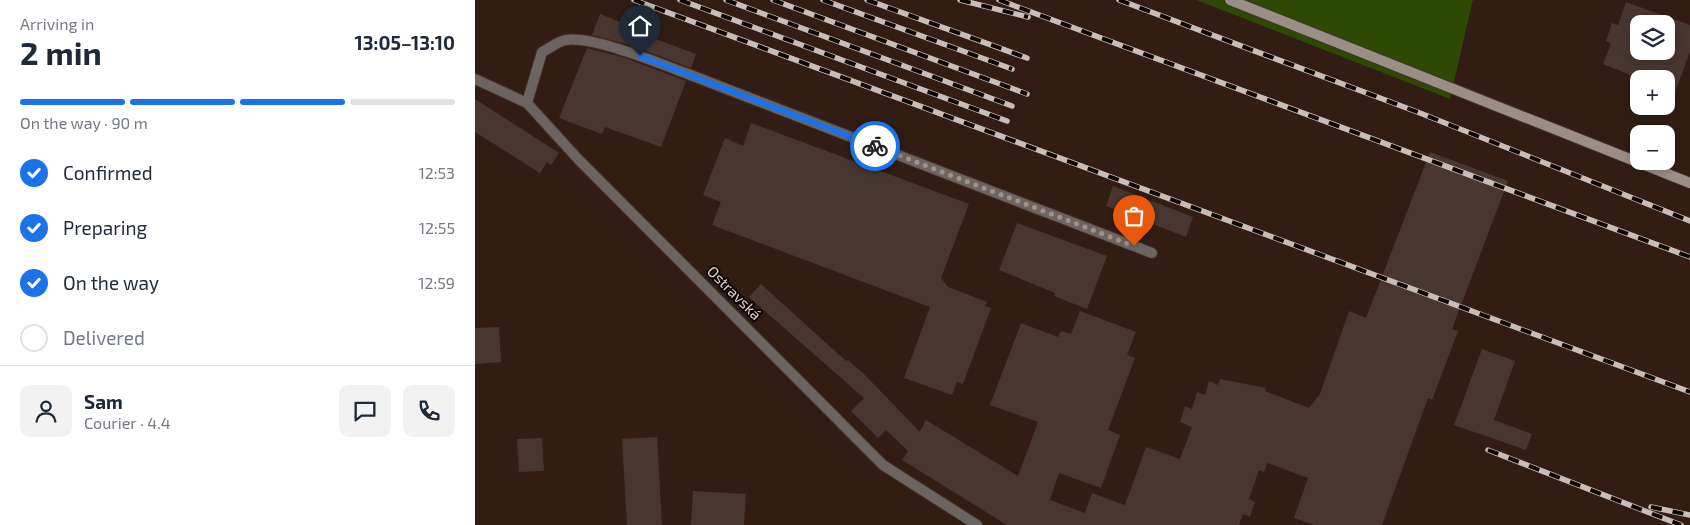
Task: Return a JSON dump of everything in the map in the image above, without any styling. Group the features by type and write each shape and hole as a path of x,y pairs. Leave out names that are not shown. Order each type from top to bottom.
{"street":[{"path":"1230,0 1690,183"},
{"path":"527,103 542,52 565,40 589,42 640,56 1152,253"},
{"name":"Ostravská","path":"475,79 527,103 578,159 883,464 977,525"}],"shaded area":[{"path":"475,0 1196,0 1450,99 1473,0 1690,0 1690,525 475,525"}],"green space":[{"path":"1196,0 1473,0 1450,99"}],"building":[{"path":"1626,2 1662,15 1630,15 1630,60 1675,60 1675,20 1690,25 1690,52 1675,92 1675,70 1630,70 1630,75 1603,64 1611,44 1606,41 1612,23 1618,25"},
{"path":"600,14 643,31 642,34 696,54 691,68 630,45 592,35"},
{"path":"587,48 625,58 686,81 661,147 605,127 602,134 559,118"},
{"path":"475,99 559,153 551,165 547,162 540,173 475,132"},
{"path":"751,123 969,204 941,278 948,287 987,302 985,306 991,308 963,384 957,382 952,395 904,378 930,307 712,225 721,202 703,195 725,138 743,146"},
{"path":"1430,152 1508,181 1452,329 1458,331 1432,400 1428,398 1382,525 1314,525 1294,518 1308,478 1267,463 1264,472 1259,470 1249,499 1255,502 1250,517 1243,514 1239,525 1007,525 902,460 908,451 886,430 878,438 851,411 864,398 749,297 761,284 846,361 848,360 865,375 920,432 926,420 1018,476 1038,422 990,405 1021,323 1058,337 1061,331 1071,334 1080,311 1136,332 1127,355 1135,358 1108,430 1120,435 1101,488 1059,473 1050,500 1085,513 1092,493 1125,505 1146,447 1180,459 1192,427 1180,422 1185,406 1192,409 1197,392 1205,395 1209,381 1218,385 1220,379 1266,388 1265,391 1309,408 1320,394 1349,311 1366,318"},
{"path":"1113,186 1193,217 1186,237 1106,206"},
{"path":"1017,223 1107,256 1087,309 1054,296 1055,293 999,270"},
{"path":"499,327 501,362 475,364 475,328"},
{"path":"1482,349 1515,361 1494,420 1532,434 1526,450 1454,425"},
{"path":"657,437 662,525 627,525 622,439"},
{"path":"542,438 544,471 519,472 517,439"},
{"path":"693,491 746,494 744,525 691,525"}],"railway":[{"path":"634,0 1690,392"},
{"path":"680,0 1007,121"},
{"path":"726,0 1012,106"},
{"path":"773,0 1027,94"},
{"path":"823,0 1012,69"},
{"path":"867,0 1027,58"},
{"path":"960,0 1028,17"},
{"path":"999,0 1690,257"},
{"path":"1119,0 1420,113 1690,221"},
{"path":"1488,450 1681,525"},
{"path":"1651,507 1690,515"}],"way so far":[{"path":"875,146 1134,246"}],"route":[{"path":"640,56 875,146"}]}
